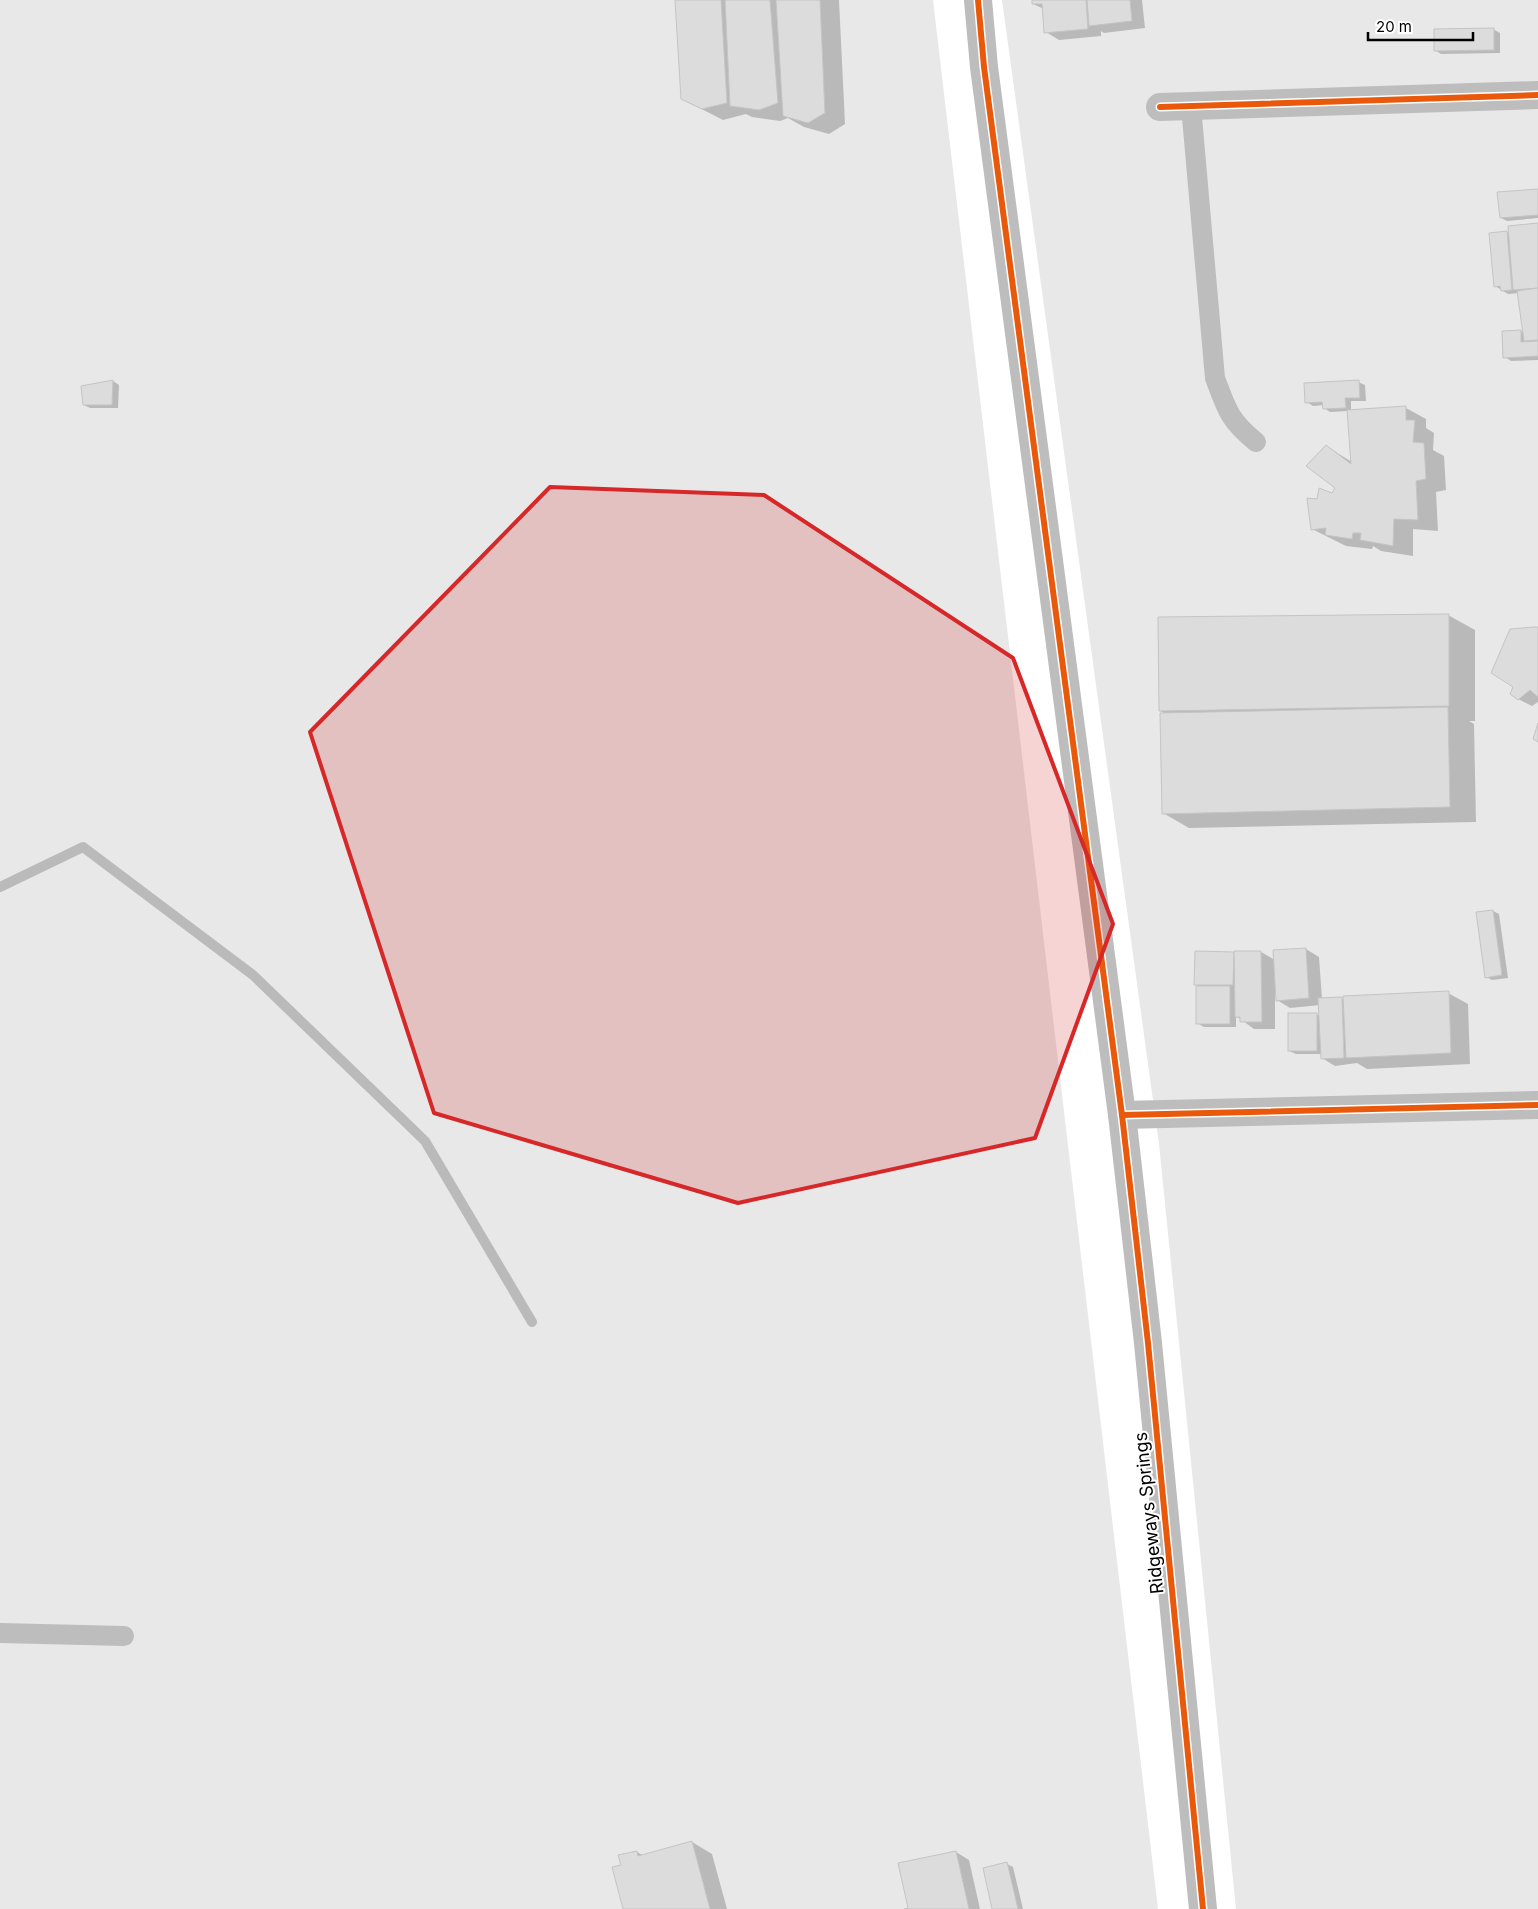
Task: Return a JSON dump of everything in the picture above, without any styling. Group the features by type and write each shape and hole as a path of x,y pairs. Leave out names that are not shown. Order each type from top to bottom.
{"street":[{"name":"Ridgeways Springs","path":"978,0 984,66 1122,1115 1148,1343 1203,1909"},
{"path":"1160,108 1538,94"},
{"path":"1122,1115 1538,1105"}],"lane":[{"path":"1191,106 1216,378 1226,408 1236,426 1256,442"},
{"path":"0,1634 124,1636"}],"highlighted area":[{"path":"550,487 764,495 1013,658 1113,924 1035,1138 738,1203 434,1113 310,732"}],"shaded area":[{"path":"0,0 933,0 1158,1909 0,1909"},
{"path":"1002,0 1538,0 1538,1909 1236,1909 1159,1144"}],"building":[{"path":"675,0 721,0 727,103 702,109 681,99"},
{"path":"725,0 770,0 778,103 759,110 730,106"},
{"path":"776,0 820,0 825,113 808,123 783,116"},
{"path":"1032,0 1086,0 1088,29 1044,33 1042,4 1032,4"},
{"path":"1087,0 1130,0 1132,21 1089,26"},
{"path":"1494,28 1494,50 1434,51 1434,29"},
{"path":"1538,189 1538,215 1500,218 1497,192"},
{"path":"1538,223 1538,288 1513,290 1508,226"},
{"path":"1507,231 1512,290 1501,291 1500,286 1494,287 1489,233"},
{"path":"1538,288 1538,340 1524,341 1517,291"},
{"path":"1521,330 1521,342 1538,341 1538,356 1503,358 1502,331"},
{"path":"113,380 112,405 83,405 81,386"},
{"path":"1359,380 1360,398 1345,398 1346,408 1323,409 1322,402 1305,403 1304,383"},
{"path":"1406,406 1406,420 1415,420 1413,442 1424,443 1426,479 1416,481 1418,520 1394,519 1393,546 1360,540 1361,533 1353,533 1352,539 1325,535 1326,528 1311,530 1307,498 1317,499 1319,488 1332,493 1335,488 1306,466 1326,445 1351,464 1347,410"},
{"path":"1449,614 1449,706 1159,711 1158,617"},
{"path":"1538,627 1538,697 1530,690 1518,700 1510,694 1513,687 1491,673 1510,629"},
{"path":"1448,707 1450,807 1162,814 1160,713"},
{"path":"1538,723 1538,742 1533,739"},
{"path":"1493,910 1502,975 1485,978 1476,912"},
{"path":"1306,948 1309,998 1276,1001 1273,950"},
{"path":"1195,951 1234,952 1233,985 1194,985"},
{"path":"1234,951 1261,951 1262,1022 1240,1022 1240,1017 1235,1017"},
{"path":"1196,986 1230,986 1230,1024 1196,1024"},
{"path":"1449,991 1451,1053 1346,1058 1343,996"},
{"path":"1342,997 1344,1058 1321,1059 1318,998"},
{"path":"1288,1013 1317,1013 1317,1051 1288,1051"},
{"path":"692,1841 710,1909 623,1909 612,1867 621,1865 618,1855 637,1851 638,1856"},
{"path":"956,1851 969,1909 904,1909 908,1908 898,1863"},
{"path":"1007,1862 1018,1909 992,1909 983,1868"}],"waterway":[{"path":"0,887 83,847 253,975 425,1141 532,1322"}],"cycle path":[{"path":"978,0 984,67 1122,1115 1538,1105"},
{"path":"1160,107 1538,95"},
{"path":"1122,1115 1148,1343 1203,1909"}]}
